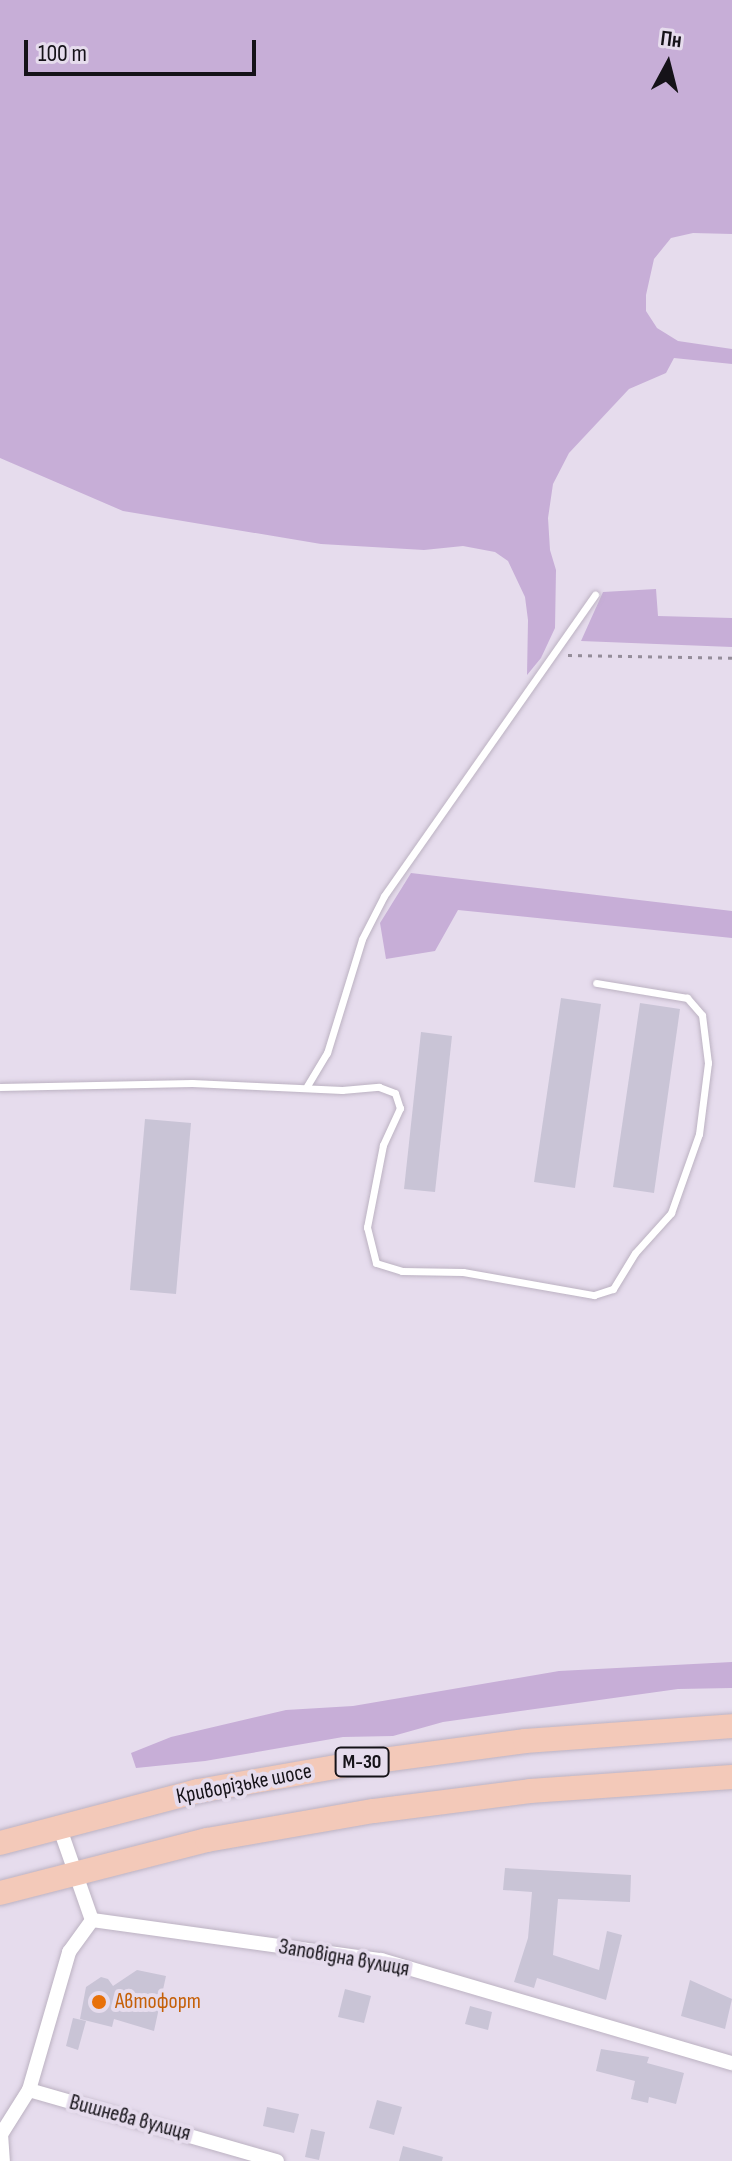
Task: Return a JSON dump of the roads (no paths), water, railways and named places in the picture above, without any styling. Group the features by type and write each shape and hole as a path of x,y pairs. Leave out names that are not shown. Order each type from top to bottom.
{"highway":[{"name":"Криворізьке шосе","path":"0,1843 198,1791 353,1764 525,1741 732,1726"},
{"name":"М-30","path":"0,1893 207,1840 374,1811 530,1791 732,1777"}],"street":[{"path":"3,2161 1,2135 29,2090 69,1952 92,1920 59,1826"},
{"name":"Заповідна вулиця","path":"92,1920 381,1960 732,2063"},
{"name":"Вишнева вулиця","path":"29,2090 277,2161"}],"lane":[{"path":"307,1086 327,1053 362,939 384,896 595,595"},
{"path":"0,1087 192,1083 342,1090 379,1087 395,1093 400,1108 383,1145 367,1227 376,1263 402,1271 463,1272 594,1295 613,1289 635,1253 671,1213 699,1134 708,1063 702,1015 687,998 596,983"}],"place":[{"name":"Автофорт","path":"99,2002"}]}
